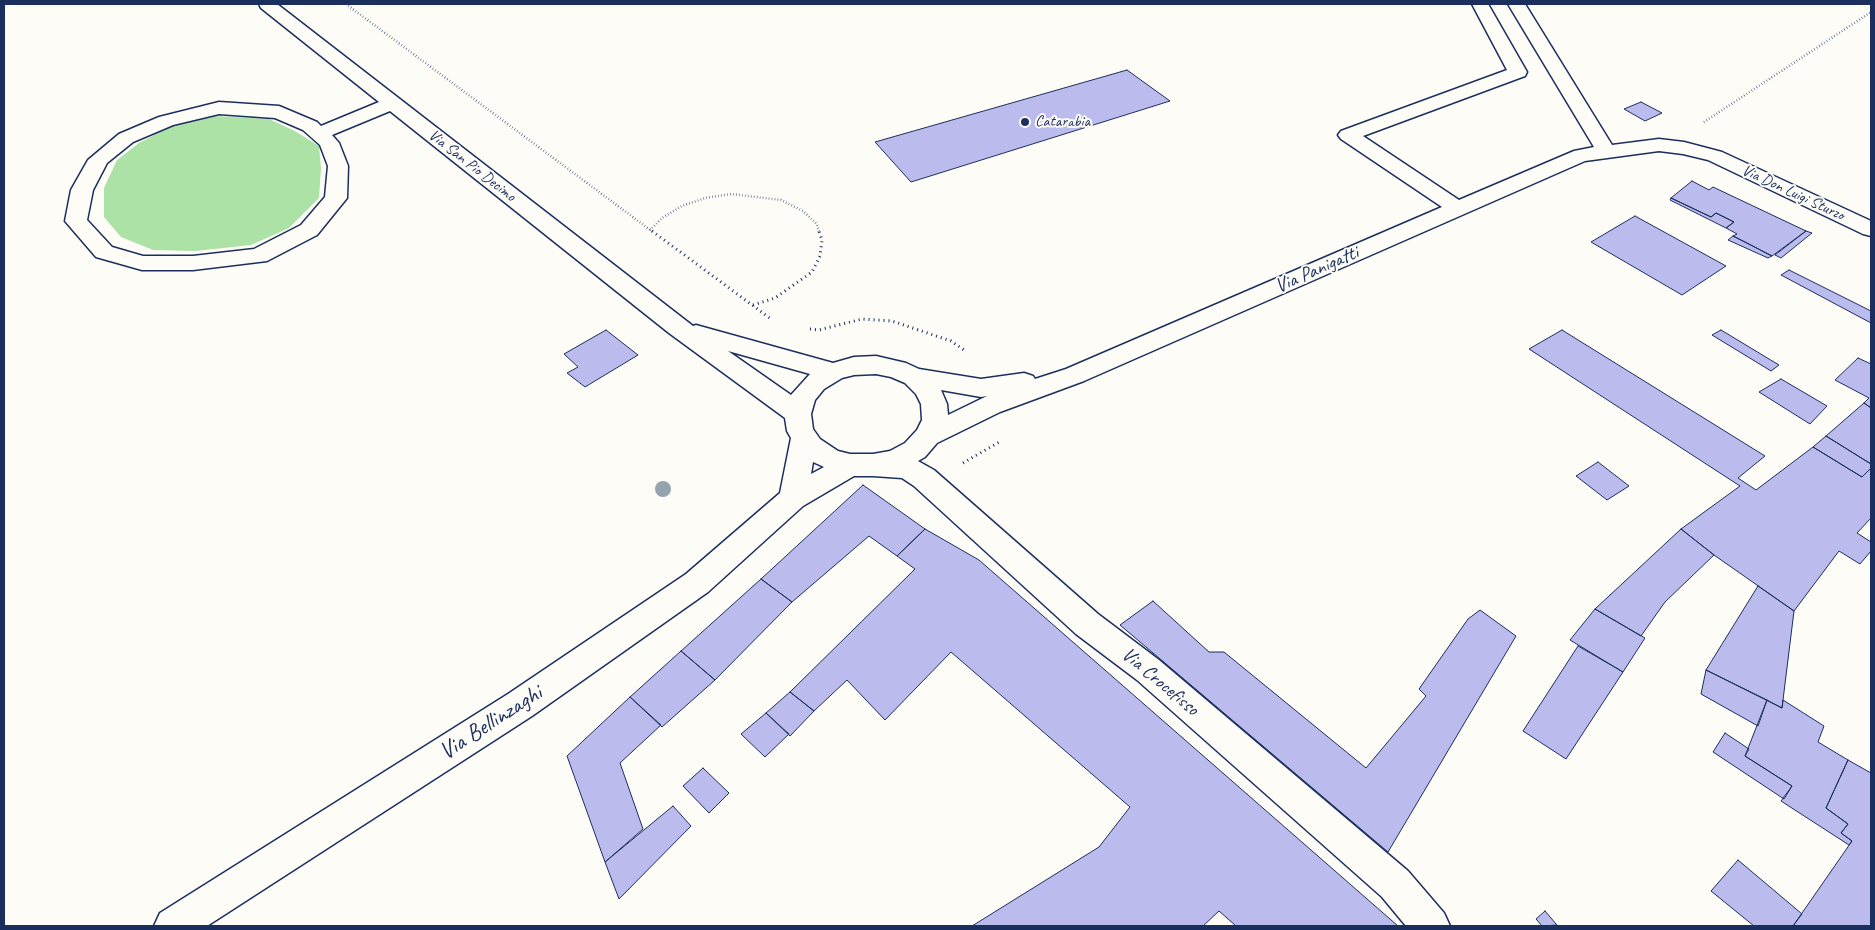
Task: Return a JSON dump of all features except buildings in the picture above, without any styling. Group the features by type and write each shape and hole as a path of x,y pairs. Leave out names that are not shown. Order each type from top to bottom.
{"street":[{"name":"Via San Pio Decimo","path":"266,4 678,327 801,427"},
{"path":"1457,208 1348,135 1518,72 1480,4"},
{"path":"1517,4 1606,151"},
{"path":"319,134 392,103"},
{"path":"220,108 279,112 310,126 319,134 329,142 338,166 336,198 310,230 259,256 193,263 142,263 104,252 76,221 82,190 98,160 126,138 166,120 220,108"},
{"name":"Via Panigatti","path":"928,436 991,406 1075,375 1581,155 1659,145 1684,148 1714,156"},
{"name":"Via Don Luigi Sturzo","path":"1714,156 1871,229"},
{"name":"Via San Pio Decimo","path":"678,327 833,372"},
{"path":"793,498 803,397 815,383 833,372 854,366 876,364 897,369 914,377 981,388 1075,375"},
{"path":"801,427 810,446 828,458 862,465 896,460 915,450 928,436 935,420 934,404 927,389 914,377"},
{"name":"Via Bellinzaghi","path":"173,926 520,705 689,588 793,498 862,465"},
{"name":"Via Crocefisso","path":"862,465 908,468 924,478 1088,624 1148,670 1395,884 1431,926"}],"path":[{"path":"346,4 776,323"},
{"path":"1684,148 1702,123 1871,12"},
{"path":"650,230 662,218 682,206 705,198 731,194 781,200 803,211 817,224 822,240 820,256 812,272 775,298 752,306"},
{"path":"801,329 818,330 862,319 892,322 951,340 975,358 981,388"}],"green space":[{"path":"215,116 269,119 295,131 319,146 321,168 319,198 289,228 251,245 195,251 153,250 121,237 104,217 104,188 117,160 139,143 171,126"}],"place":[{"name":"Catarabia","path":"1025,122"}]}
